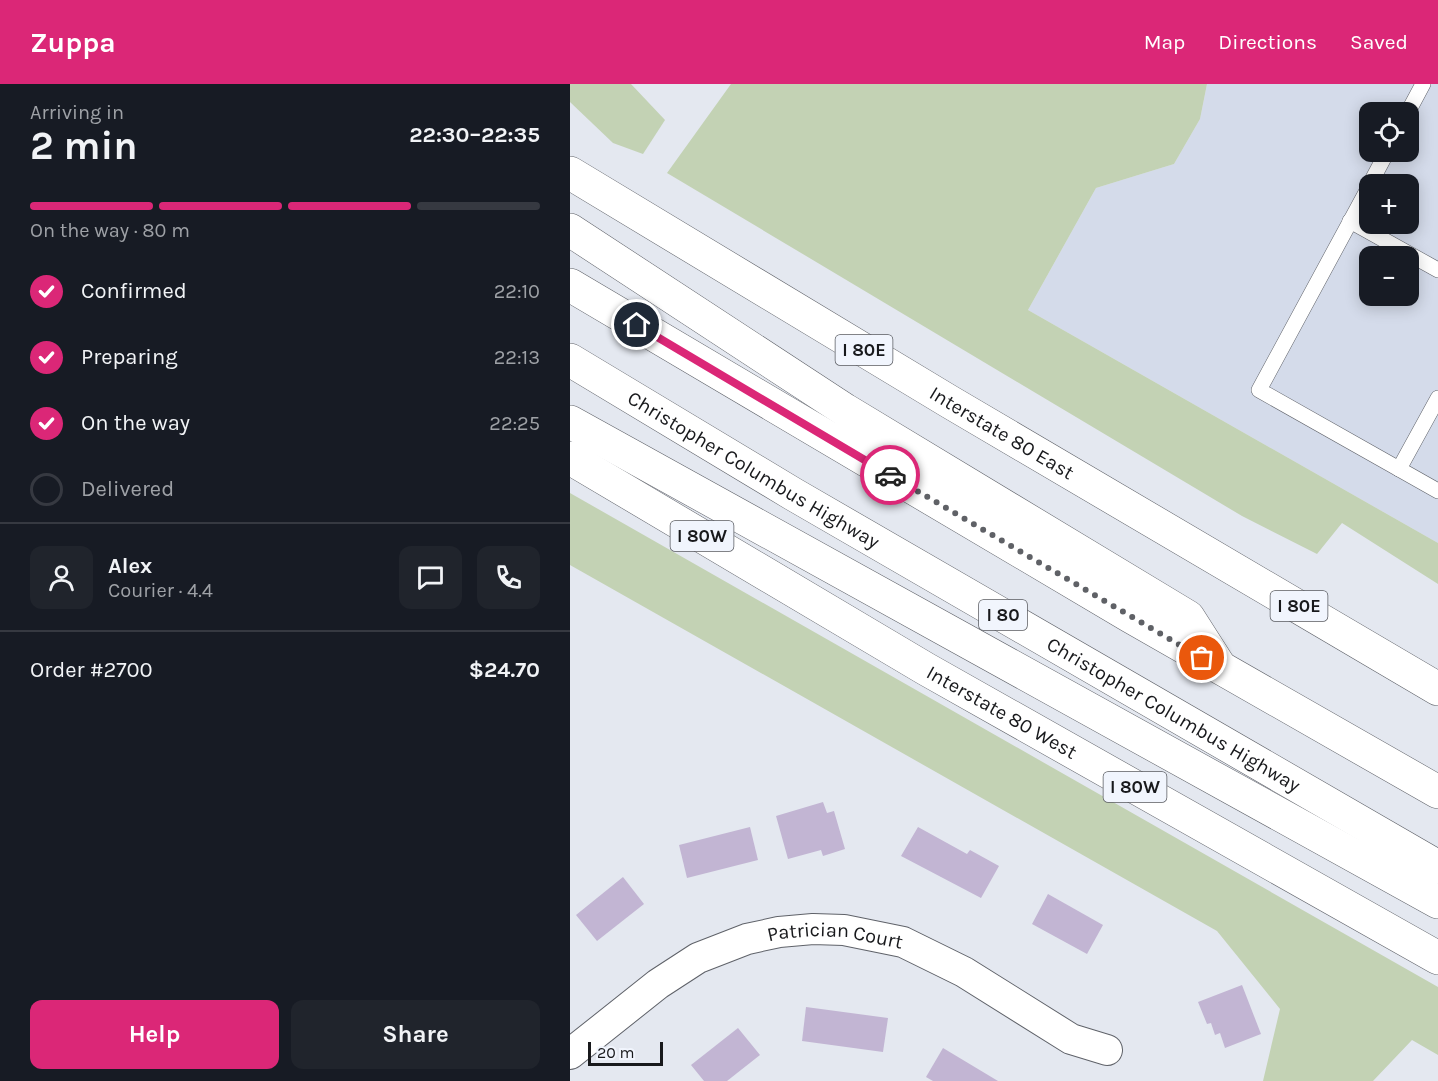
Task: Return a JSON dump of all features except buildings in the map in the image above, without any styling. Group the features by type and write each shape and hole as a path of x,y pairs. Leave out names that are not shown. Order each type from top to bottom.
{"highway":[{"name":"Interstate 80 East","path":"570,172 950,402 1438,689"},
{"path":"570,230 845,410 1188,617 1220,668"},
{"path":"570,285 1220,668 1438,792"},
{"name":"Christopher Columbus Highway","path":"570,360 803,500 1438,867"},
{"path":"570,422 1438,902"},
{"name":"Interstate 80 West","path":"570,458 926,669 1438,958"}],"street":[{"name":"Patrician Court","path":"570,1054 658,984 698,958 747,939 779,932 813,929 844,930 903,942 964,972 1071,1039 1107,1050"}],"lane":[{"path":"1413,102 1423,84"},
{"path":"1359,205 1259,390 1438,491"},
{"path":"1350,221 1438,270"},
{"path":"1399,469 1438,398"}],"shaded area":[{"path":"1207,84 1438,84 1438,543 1028,310 1096,188 1174,164 1200,119"}],"green space":[{"path":"570,84 631,84 665,120 643,154 613,143 570,102"},
{"path":"731,84 1207,84 1200,119 1174,164 1096,188 1028,310 1438,543 1438,584 1342,523 1317,554 1242,516 667,173"},
{"path":"570,493 1438,987 1438,1055 1412,1040 1373,1081 1263,1081 1280,1009 1217,931 570,565"}],"way so far":[{"path":"890,475 1202,658"}],"route":[{"path":"637,325 890,475"}]}
